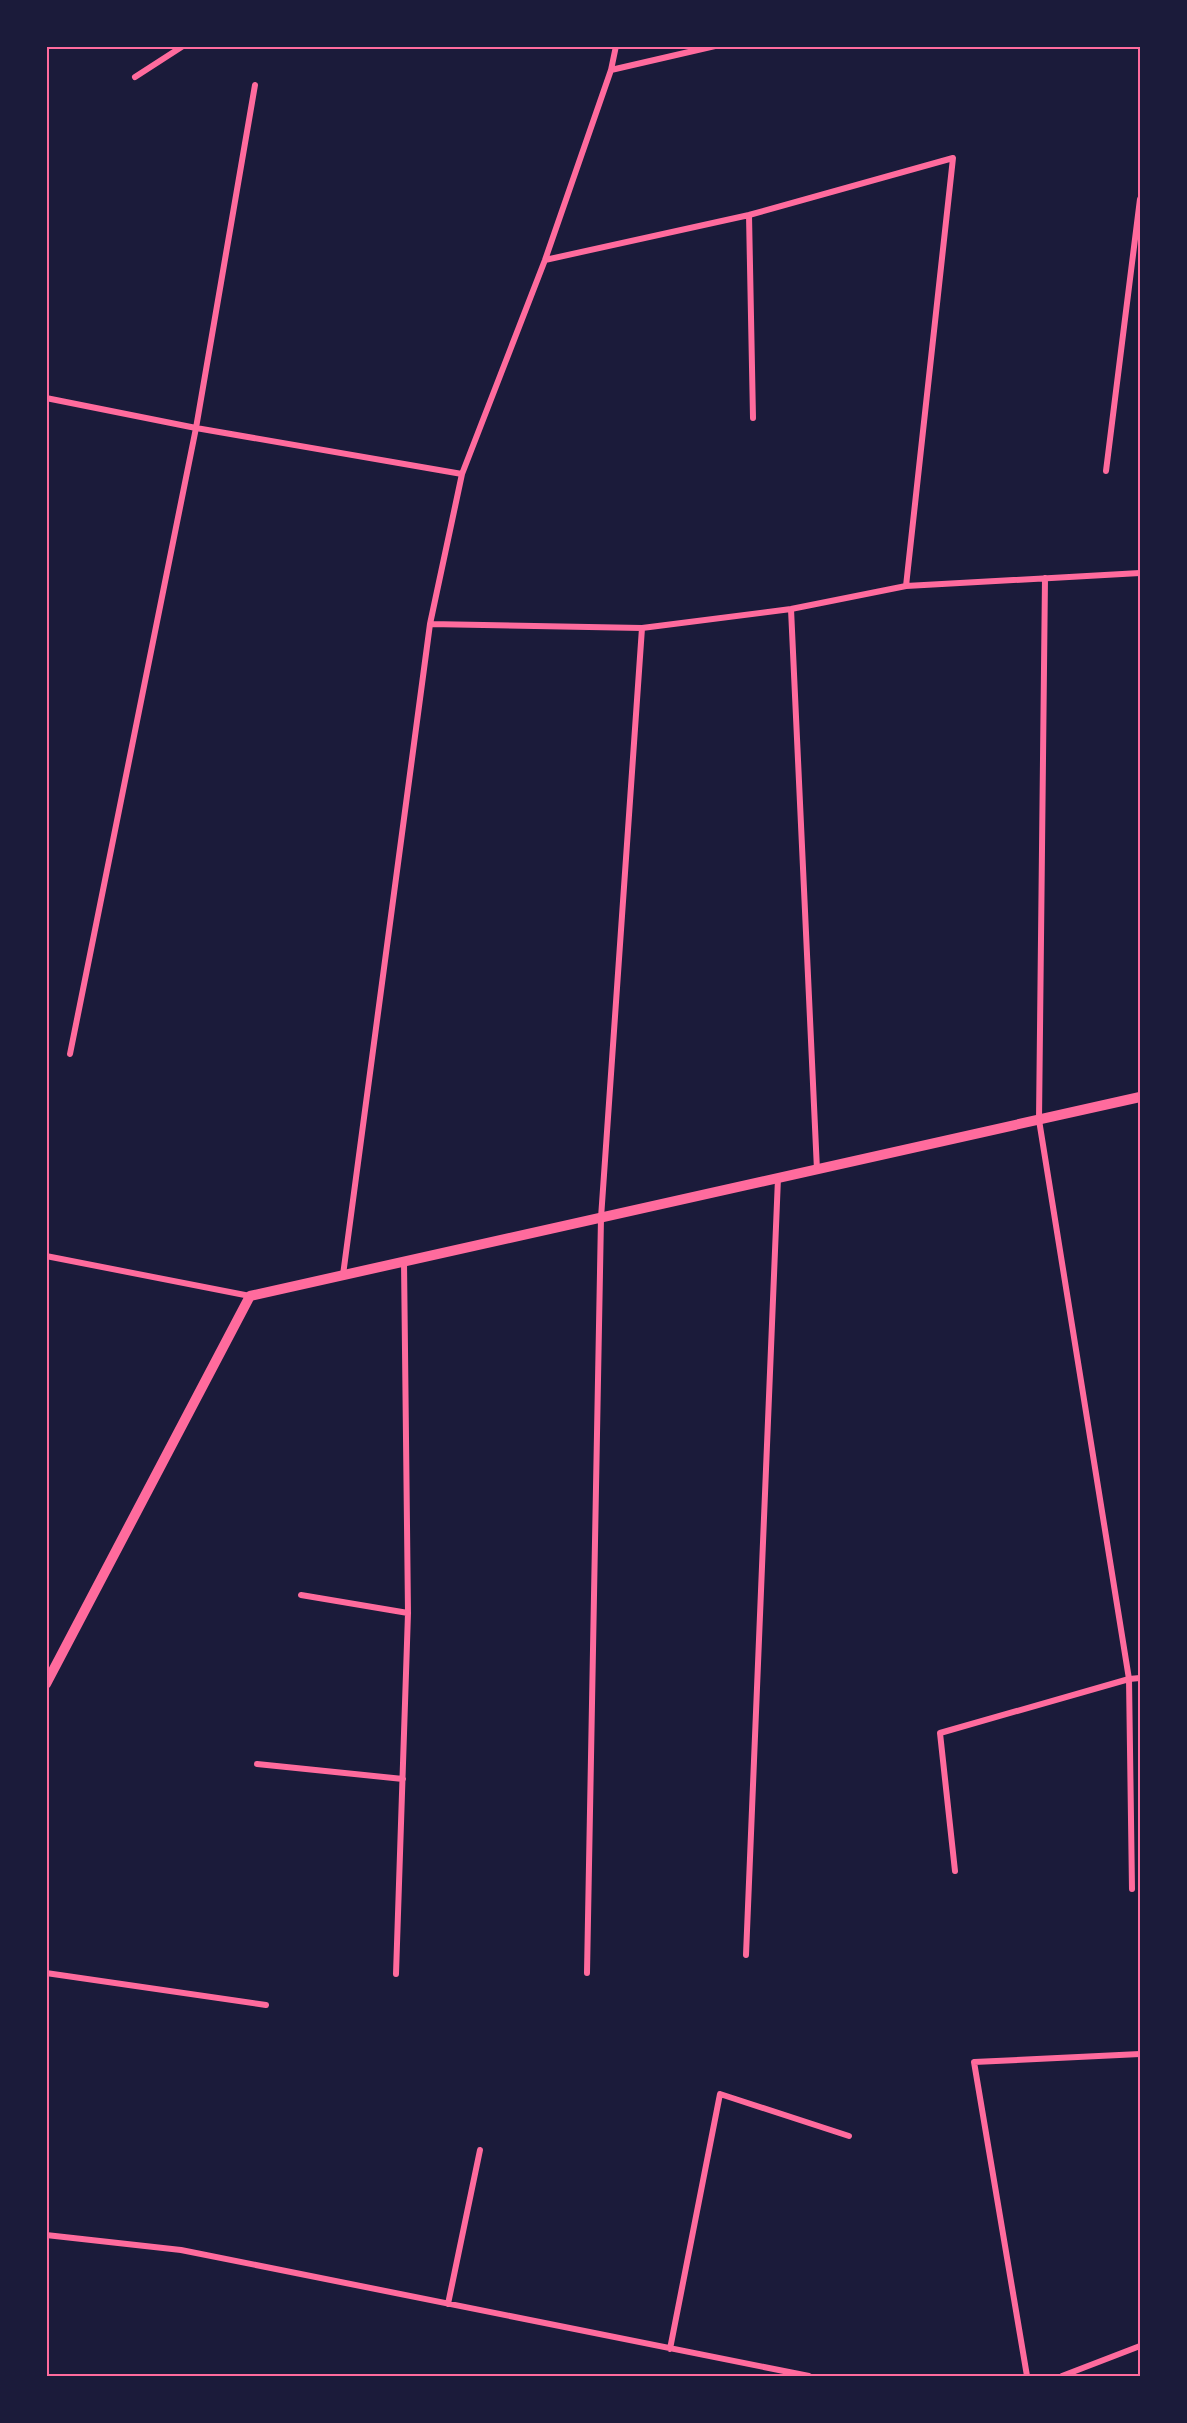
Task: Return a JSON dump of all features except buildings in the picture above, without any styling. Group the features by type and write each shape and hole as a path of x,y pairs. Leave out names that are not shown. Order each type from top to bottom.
{"street":[{"path":"135,77 183,46"},
{"path":"343,1275 430,624 462,474 545,260 611,70 616,46"},
{"path":"611,70 715,46"},
{"path":"70,1054 196,428 255,85"},
{"path":"545,260 749,215 953,158 906,586"},
{"path":"1106,471 1140,199"},
{"path":"749,215 753,418"},
{"path":"46,398 196,428 462,474"},
{"path":"430,624 642,628 791,609 906,586 1140,573"},
{"path":"1045,578 1039,1120 1129,1679 1132,1889"},
{"path":"791,609 817,1170"},
{"path":"587,1973 601,1218 642,628"},
{"path":"46,1256 250,1296 1140,1097"},
{"path":"746,1955 778,1178"},
{"path":"396,1974 408,1613 404,1262"},
{"path":"46,1684 250,1296"},
{"path":"302,1595 408,1613"},
{"path":"955,1871 940,1733 1129,1679 1140,1678"},
{"path":"256,1764 403,1779"},
{"path":"46,1973 266,2005"},
{"path":"1027,2376 974,2062 1140,2054"},
{"path":"670,2349 720,2094 849,2136"},
{"path":"448,2304 480,2150"},
{"path":"46,2235 181,2250 809,2376"},
{"path":"1062,2376 1140,2346"}]}
